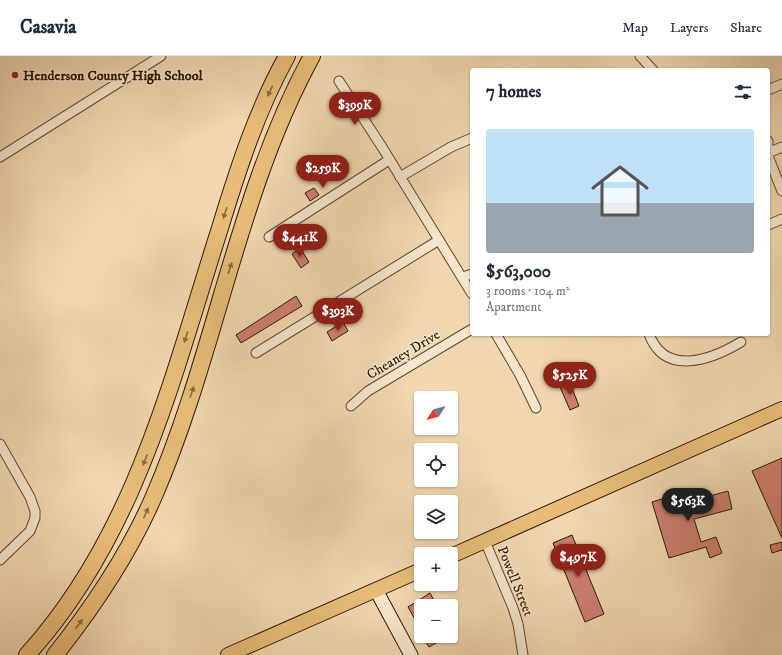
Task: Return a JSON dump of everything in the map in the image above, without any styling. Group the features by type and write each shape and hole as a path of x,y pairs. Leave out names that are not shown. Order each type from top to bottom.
{"highway":[{"path":"27,655 58,617 85,579 114,529 136,482 164,405 248,143 270,90 287,56"},
{"path":"55,655 104,589 129,546 154,495 199,370 230,268 271,145 298,83 312,56"}],"main road":[{"path":"458,553 782,410"},
{"path":"228,655 414,573"}],"street":[{"path":"0,157 161,56"},
{"path":"640,56 651,68"},
{"path":"339,81 470,291"},
{"path":"770,89 782,84"},
{"path":"400,177 451,147 470,139"},
{"path":"770,153 782,147"},
{"path":"770,159 782,192"},
{"path":"269,236 389,160"},
{"path":"770,224 782,219"},
{"path":"256,353 439,240"},
{"path":"462,278 470,275"},
{"name":"Cheaney Drive","path":"351,406 368,391 470,330"},
{"path":"497,336 520,375 536,408"},
{"path":"650,336 653,344 662,354 674,361 681,362 703,359 741,342"},
{"path":"0,444 30,497 35,511 35,518 30,531 0,560"},
{"name":"Powell Street","path":"485,541 513,608 518,624 523,655"},
{"path":"376,590 411,655"}],"building":[{"path":"314,188 319,195 310,201 305,193"},
{"path":"300,248 309,262 301,268 292,254"},
{"path":"296,296 302,306 241,343 236,335"},
{"path":"343,322 348,331 332,341 327,332"},
{"path":"570,383 579,406 570,410 560,387"},
{"path":"782,458 782,538 752,471"},
{"path":"728,491 732,509 694,519 701,542 716,537 722,553 710,558 706,547 669,558 652,502 685,492 688,502"},
{"path":"572,535 604,614 585,622 553,543"},
{"path":"782,542 782,550 772,553 770,545"},
{"path":"430,593 433,599 421,599"},
{"path":"414,603 414,618 408,607"},
{"path":"426,643 436,643 429,647"}],"place":[{"name":"Henderson County High School","path":"15,75"}]}
